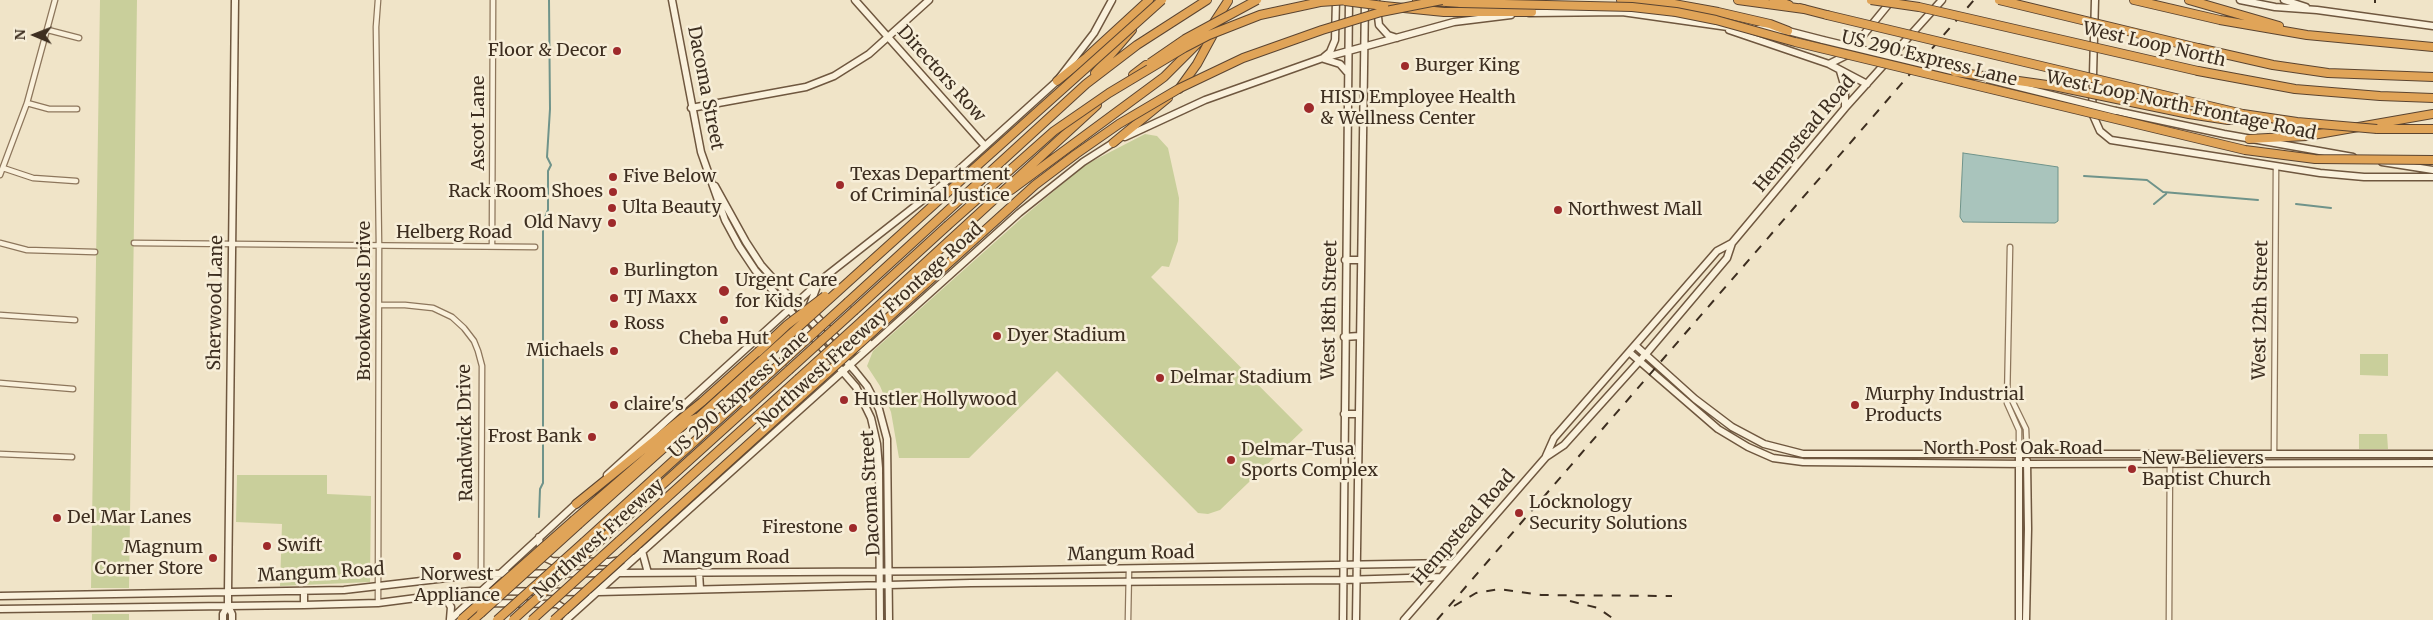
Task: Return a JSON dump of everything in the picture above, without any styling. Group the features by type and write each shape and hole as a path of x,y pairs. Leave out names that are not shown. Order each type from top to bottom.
{"highway":[{"path":"1057,81 1151,0"},
{"path":"1086,84 1135,26 1151,0"},
{"path":"473,620 1162,0"},
{"path":"1086,84 1137,45 1207,0"},
{"path":"1113,143 1179,89 1212,39 1228,0"},
{"path":"993,202 1066,151 1164,77 1198,44 1228,0"},
{"name":"Northwest Freeway","path":"532,620 993,202 1083,117 1146,65 1185,39 1257,0"},
{"name":"US 290 Express Lane","path":"513,620 1032,150 1078,113 1184,48 1235,24 1286,8 1344,0 1444,12 1532,12"},
{"name":"US 290 Express Lane","path":"1417,0 1473,4 1632,6 1676,12 1716,20 1803,44 2245,150 2315,159 2433,160"},
{"path":"554,620 1035,186 1076,154 1119,124 1180,88 1243,58 1314,32 1381,12 1442,0"},
{"path":"1621,0 1674,4 1718,12 1770,24 1788,31"},
{"path":"1738,0 1804,9"},
{"path":"1774,0 1827,15 2202,105 2274,119 2351,128 2433,129"},
{"name":"West Loop North","path":"1870,0 1919,7 2242,81 2303,90 2433,98"},
{"path":"1894,0 1919,7"},
{"name":"West Loop North","path":"1999,0 2198,48 2310,70 2372,76 2433,77"},
{"path":"2134,0 2220,20 2307,35 2433,47"},
{"path":"2189,0 2307,35"},
{"path":"1955,72 2054,86 2189,114 2228,120 2274,119"},
{"name":"Northwest Freeway","path":"497,620 1086,84"},
{"path":"2249,138 2307,136 2433,114"},
{"path":"576,504 702,402 787,325 868,264"},
{"path":"461,619 630,470 686,423 699,417"}],"main road":[{"name":"Sherwood Lane","path":"232,620 232,614 228,606 228,592 235,0"},
{"name":"Dacoma Street","path":"672,0 691,108 701,152 712,180 746,242 761,265 851,366 867,386 879,409 887,439 889,620"},
{"name":"Directors Row","path":"854,0 985,146"},
{"path":"691,108 806,87 834,76 869,54 928,0"},
{"path":"450,620 820,281 914,208 1057,81 1094,33 1112,0"},
{"path":"1344,0 1335,40 1330,52 1323,58 1340,64 1347,73"},
{"name":"West 18th Street","path":"1343,620 1344,337 1348,130 1348,52 1344,0"},
{"name":"West 18th Street","path":"1356,620 1361,130 1365,0"},
{"path":"1376,0 1379,26 1388,35 1397,38"},
{"path":"1829,64 1847,55 1894,0"},
{"name":"Hempstead Road","path":"1404,620 1546,457 1564,445 1645,355 1727,258 1732,244 1845,108 1942,0"},
{"path":"2095,0 2092,113 2100,131 2118,143 2276,168 2353,176 2433,177"},
{"path":"2240,0 2275,7 2317,10 2433,26"},
{"path":"2284,0 2317,10"},
{"name":"West Loop North Frontage Road","path":"1364,48 1454,22 1532,12 1622,12 1716,27 1788,31 2116,111 2249,138 2433,170"},
{"path":"1716,27 1829,64 1867,84"},
{"name":"Northwest Freeway Frontage Road","path":"566,620 694,503 851,366 902,318 1061,178 1113,143 1176,111 1323,58 1364,48"},
{"path":"1840,71 1845,88 1845,108"},
{"path":"1348,130 1361,130"},
{"name":"Dacoma Street","path":"712,180 717,201 739,246 755,270 844,372 861,396 875,433 879,468 880,620"},
{"path":"1347,198 1361,198"},
{"path":"739,246 746,242"},
{"name":"Hempstead Road","path":"1546,457 1554,438 1717,250 1732,244"},
{"path":"1345,260 1360,260"},
{"path":"820,281 810,300 810,305 816,316 848,350 854,352 860,349 902,318"},
{"path":"1344,337 1359,336"},
{"name":"North Post Oak Road","path":"1635,345 1695,399 1732,427 1764,444 1803,454 2433,454"},
{"name":"North Post Oak Road","path":"1629,352 1718,429 1748,447 1773,458 1819,463 2433,463"},
{"path":"1344,414 1358,414"},
{"path":"2019,453 2023,464 2028,529 2026,620"},
{"path":"2019,620 2023,464 2027,454"},
{"path":"1343,472 1357,472"},
{"path":"539,537 541,556 552,561 609,562 635,558"},
{"path":"642,551 648,572"},
{"name":"Mangum Road","path":"0,596 304,591 378,587 501,573 970,572 1342,567 1453,563"},
{"path":"1253,568 1253,580"},
{"path":"1047,570 1047,583"},
{"path":"699,572 700,589"},
{"path":"970,572 971,583"},
{"path":"790,573 791,586"},
{"name":"Mangum Road","path":"0,609 378,603 482,591 598,592 791,586 1356,580 1441,577"},
{"path":"304,591 304,605"},
{"path":"152,594 152,606"},
{"path":"443,595 451,607 450,620"},
{"path":"466,607 487,603 557,604 565,609 562,620"},
{"name":"Sherwood Lane","path":"223,620 223,614 228,606"}],"street":[{"path":"0,175 27,103 55,0"},
{"name":"Brookwoods Drive","path":"378,0 376,27 380,246 378,603"},
{"name":"Ascot Lane","path":"492,246 493,0"},
{"path":"48,30 79,38"},
{"path":"27,103 49,108 77,109"},
{"path":"3,168 32,178 76,180"},
{"name":"West 12th Street","path":"2274,454 2276,168"},
{"path":"0,243 27,250 95,252"},
{"name":"Helberg Road","path":"134,243 534,247"},
{"path":"2010,247 2007,403 2019,430 2019,453"},
{"name":"Randwick Drive","path":"379,305 405,304 433,308 452,317 474,340 482,366 481,574"},
{"path":"0,315 75,320"},
{"path":"0,383 73,389"},
{"path":"2007,391 2026,429 2027,454"},
{"path":"0,454 72,457"},
{"path":"2169,620 2170,454"},
{"path":"1128,620 1129,569"}],"green space":[{"path":"100,0 137,0 129,588 91,588"},
{"path":"1145,134 1157,136 1168,148 1179,198 1178,241 1169,267 1162,266 1151,277 1303,430 1220,510 1208,514 1198,513 1057,371 969,458 899,458 891,412 880,386 867,366 873,351 1023,217 1085,165"},
{"path":"2360,354 2388,354 2388,376 2360,375"},
{"path":"2359,434 2387,434 2388,449 2359,449"},
{"path":"237,475 327,475 327,494 371,496 370,582 280,586 282,524 236,522"},
{"path":"92,614 129,614 129,620 92,620"}],"water":[{"path":"1963,153 2058,167 2058,221 2055,223 1963,222 1960,217"}],"waterway":[{"path":"539,517 540,489 543,483 543,222 548,210 548,171 551,165 547,157 550,109 549,0"},
{"path":"2084,176 2147,180 2163,192 2258,200"},
{"path":"2154,204 2166,194"},
{"path":"2296,204 2331,208"}],"railway":[{"path":"1437,620 1974,0"},
{"path":"1454,606 1476,593 1499,589 1541,595 1672,596"},
{"path":"1570,601 1598,608 1615,620"}],"place":[{"name":"Floor & Decor","path":"617,51"},
{"name":"Burger King","path":"1405,66"},
{"name":"HISD Employee Health & Wellness Center","path":"1309,108"},
{"name":"Five Below","path":"613,177"},
{"name":"Texas Department of Criminal Justice","path":"840,185"},
{"name":"Rack Room Shoes","path":"613,192"},
{"name":"Ulta Beauty","path":"612,208"},
{"name":"Northwest Mall","path":"1558,210"},
{"name":"Old Navy","path":"612,223"},
{"name":"Burlington","path":"614,271"},
{"name":"Urgent Care for Kids","path":"724,291"},
{"name":"TJ Maxx","path":"614,298"},
{"name":"Cheba Hut","path":"724,320"},
{"name":"Ross","path":"614,324"},
{"name":"Dyer Stadium","path":"997,336"},
{"name":"Michaels","path":"614,351"},
{"name":"Delmar Stadium","path":"1160,378"},
{"name":"Hustler Hollywood","path":"844,400"},
{"name":"claire's","path":"614,405"},
{"name":"Murphy Industrial Products","path":"1855,405"},
{"name":"Frost Bank","path":"592,437"},
{"name":"Delmar-Tusa Sports Complex","path":"1231,460"},
{"name":"New Believers Baptist Church","path":"2132,469"},
{"name":"Locknology Security Solutions","path":"1519,513"},
{"name":"Del Mar Lanes","path":"57,518"},
{"name":"Firestone","path":"853,528"},
{"name":"Swift","path":"267,546"},
{"name":"Norwest Appliance","path":"457,556"},
{"name":"Magnum Corner Store","path":"213,558"}]}
